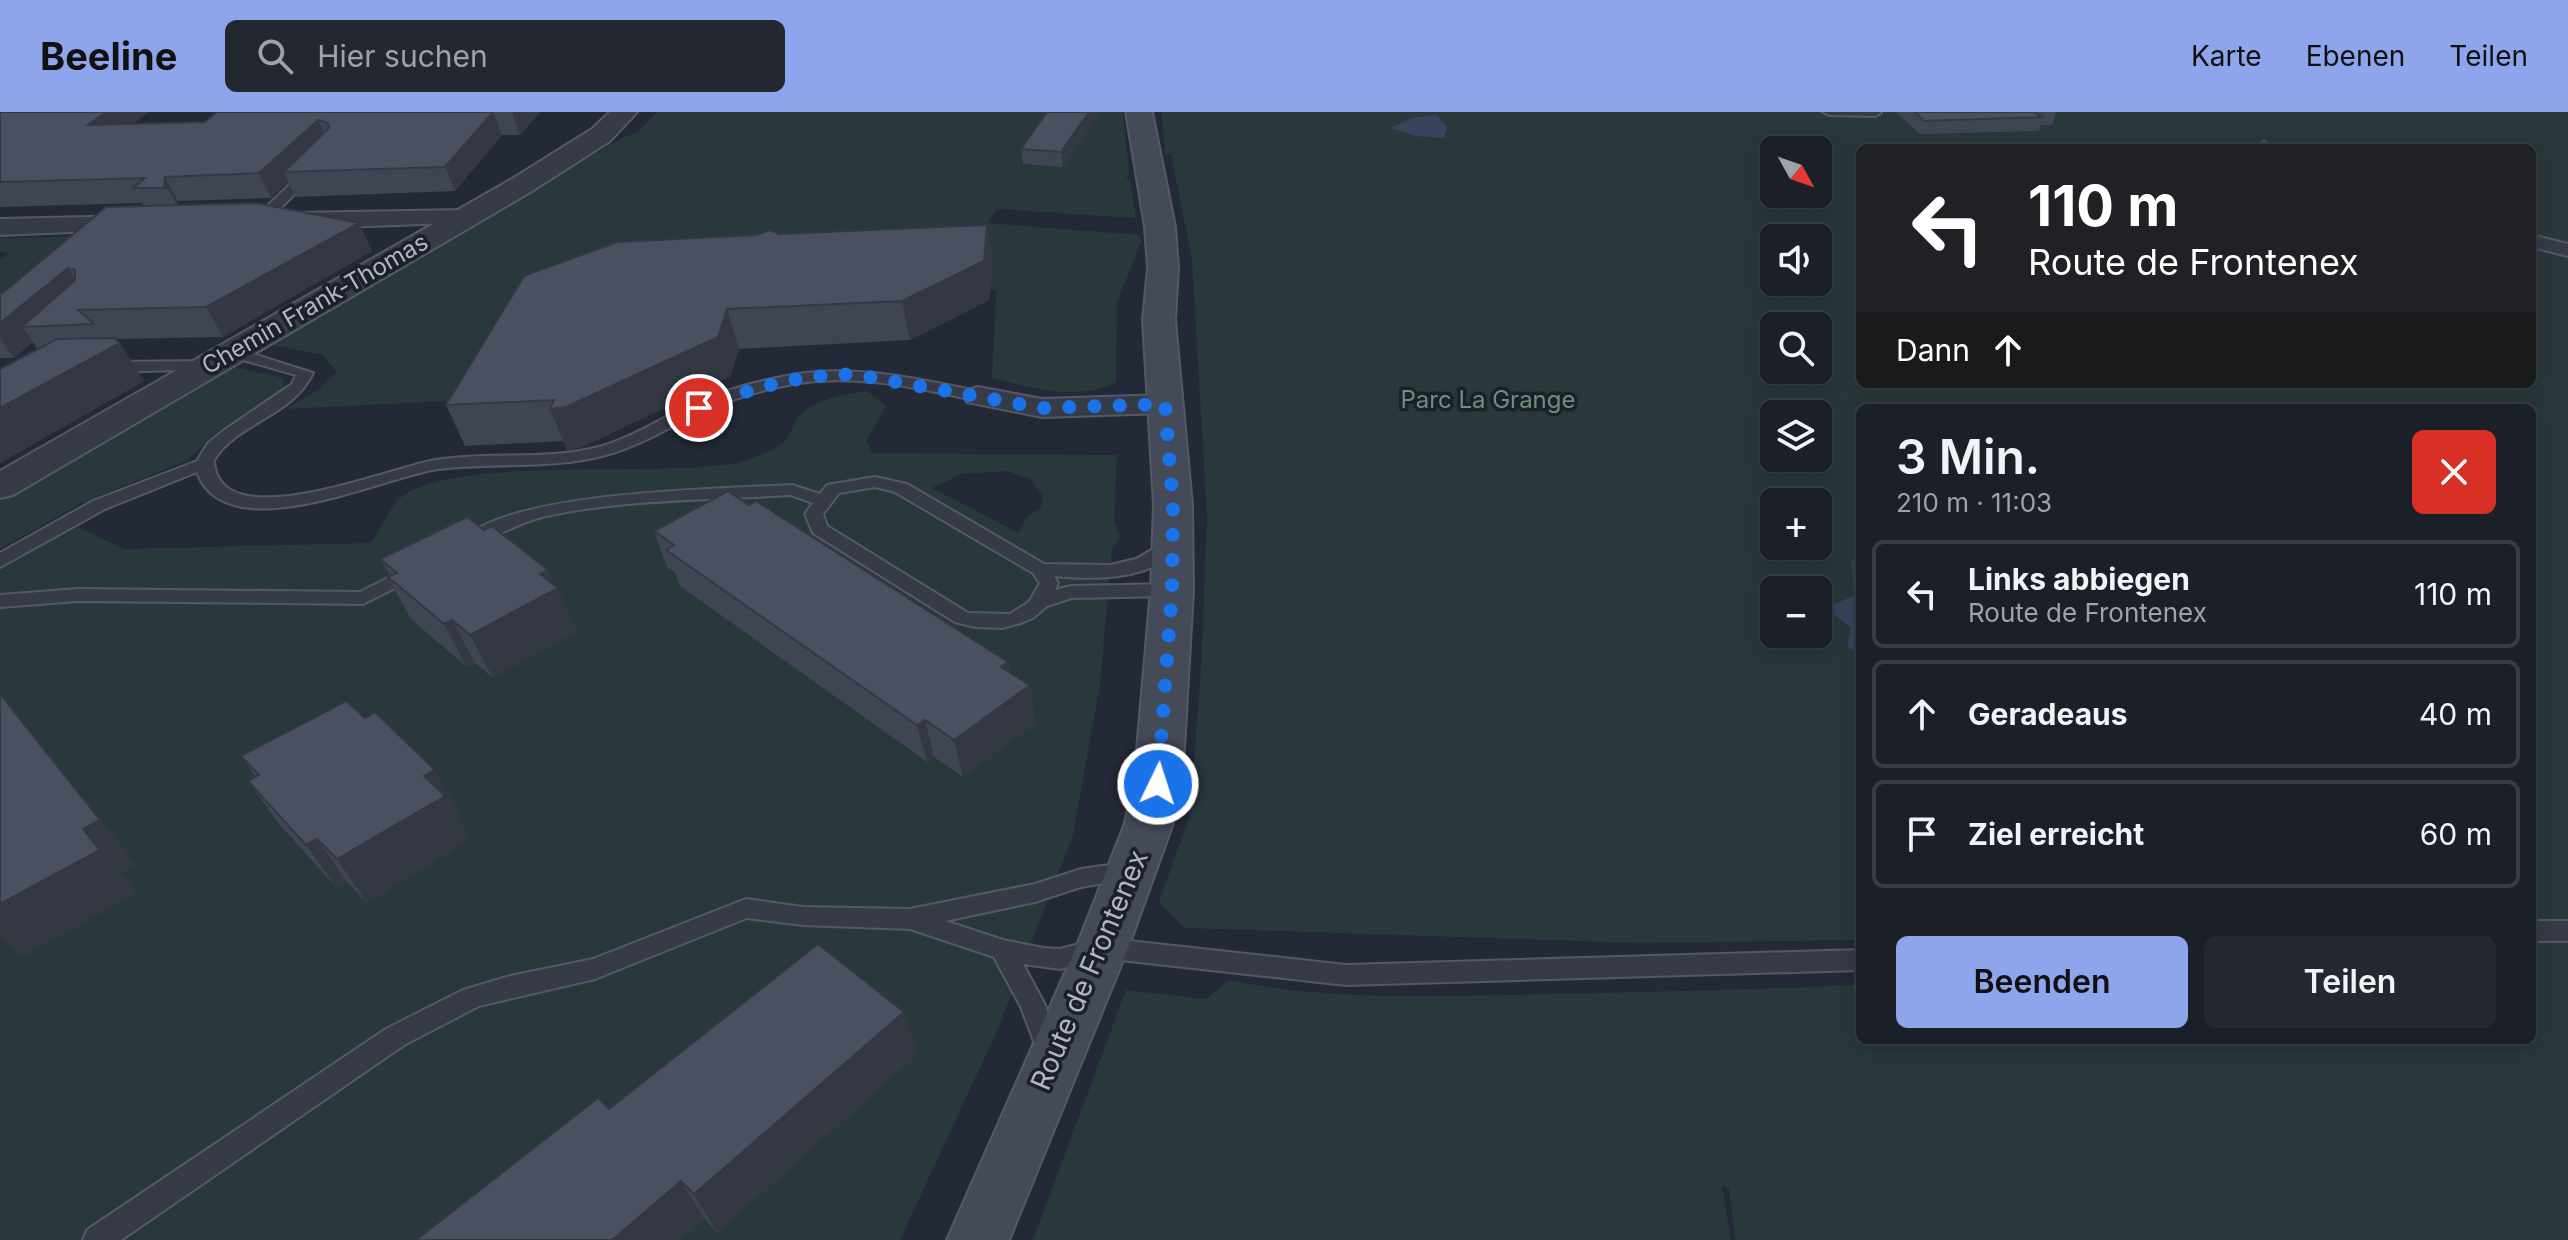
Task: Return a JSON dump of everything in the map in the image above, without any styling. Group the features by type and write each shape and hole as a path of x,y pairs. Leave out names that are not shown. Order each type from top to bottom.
{"main road":[{"name":"Route de Frontenex","path":"978,1240 1102,948 1132,871 1158,784 1173,545 1159,320 1163,268 1160,227 1139,112"}],"street":[{"name":"Chemin Frank-Thomas","path":"0,487 574,153 601,135 624,112"},
{"path":"232,222 466,217"},
{"path":"0,227 154,224"},
{"path":"2536,242 2568,250"},
{"path":"978,396 1042,408 1165,404"}],"lane":[{"path":"1833,117 1875,113"},
{"path":"260,221 321,160"},
{"path":"0,561 29,540 91,508 141,486 205,464 230,433 294,393 305,378 305,373 299,369 219,359 98,368"},
{"path":"205,464 207,478 224,494 258,502 289,502 340,493 432,465 600,452 720,399 808,377 875,376 978,396"},
{"path":"1172,590 1071,592 1045,600 1032,611 1012,620 985,624 962,618 819,529 814,514 833,489 875,482 901,488 1040,569 1070,572 1140,567 1173,545"},
{"path":"458,548 515,520 548,510 607,502 792,490 822,500"},
{"path":"0,601 78,595 363,598 431,562"},
{"path":"1040,569 1049,583 1045,600"},
{"path":"97,1240 395,1037 472,997 595,969 746,908 803,916 910,919 1035,893 1081,878 1132,871"},
{"path":"910,919 1003,950 1060,959 1102,948 1346,975 1856,960"},
{"path":"2536,931 2568,931"},
{"path":"1003,950 1033,1005 1053,1058"}],"green space":[{"path":"657,112 1123,112 1129,171 1126,177 1130,180 1136,218 997,209 987,223 1140,235 1141,242 1117,303 1116,382 1102,388 1071,392 1038,389 992,378 996,291 990,290 993,263 491,399 285,409 318,390 337,372 323,355 273,345 298,330 295,328 622,138 637,133"},
{"name":"Parc La Grange","path":"1161,112 2568,112 2568,1240 1735,1240 1729,1189 1722,1185 1731,1240 1033,1240 1126,990 1206,999 1229,980 1298,991 1402,996 1856,985 1856,1044 2536,1044 2536,404 1856,404 1856,940 1642,943 1185,928 1159,902 1190,814 1201,669 1207,517 1192,259 1171,154 1165,154"},
{"path":"99,236 0,301 0,260 9,253 0,252 0,238"},
{"path":"231,366 283,378 284,389 215,433 188,460 82,503 0,549 0,501"},
{"path":"867,391 886,406 867,440 871,453 1117,455 1114,521 1120,537 1112,549 1100,685 1073,835 998,1029 900,1240 0,1240 0,564 78,527 124,549 371,543 397,501 422,486 460,477 506,472 662,469 740,462 784,442 807,409 831,398","holes":["1006,471 1028,478 1043,495 1041,507 1025,519 1019,533 932,488 962,474"]}],"water":[{"path":"1436,115 1447,126 1444,138 1415,136 1391,128 1412,118"},
{"path":"1852,560 1856,560 1856,652 1847,646 1851,628 1833,614 1834,604 1854,596"}],"building":[{"path":"0,112 106,112 88,125 205,122 217,112 493,112 445,167 284,172 329,128 328,123 318,120 259,173 165,177 164,187 167,188 133,188 145,178 0,182"},
{"path":"1047,112 1089,112 1061,152 1021,149"},
{"path":"1915,112 2033,112 2044,117 1924,121"},
{"path":"256,203 359,223 206,307 78,310 94,324 22,327 75,280 75,270 68,268 0,323 0,295 106,207"},
{"path":"987,225 984,261 902,301 727,309 718,337 566,407 550,409 554,400 446,405 524,276 617,242 757,235 769,230 779,234"},
{"path":"114,338 120,343 0,408 0,369 57,339"},
{"path":"728,491 749,505 756,501 1008,662 1001,667 1030,685 954,740 925,720 917,725 666,550 674,545 654,531"},
{"path":"467,517 484,530 492,526 548,570 540,574 558,588 470,635 452,620 444,624 388,577 397,573 380,559"},
{"path":"0,694 100,820 83,829 100,850 0,904"},
{"path":"346,701 365,718 375,712 435,770 424,776 445,796 337,859 317,839 306,845 248,781 259,775 241,756"},
{"path":"818,944 904,1012 694,1194 681,1181 612,1240 416,1240 598,1098 609,1109"}],"route":[{"path":"699,408 760,387 832,374 900,380 1042,408 1165,404 1173,505 1172,590 1158,784"}]}
